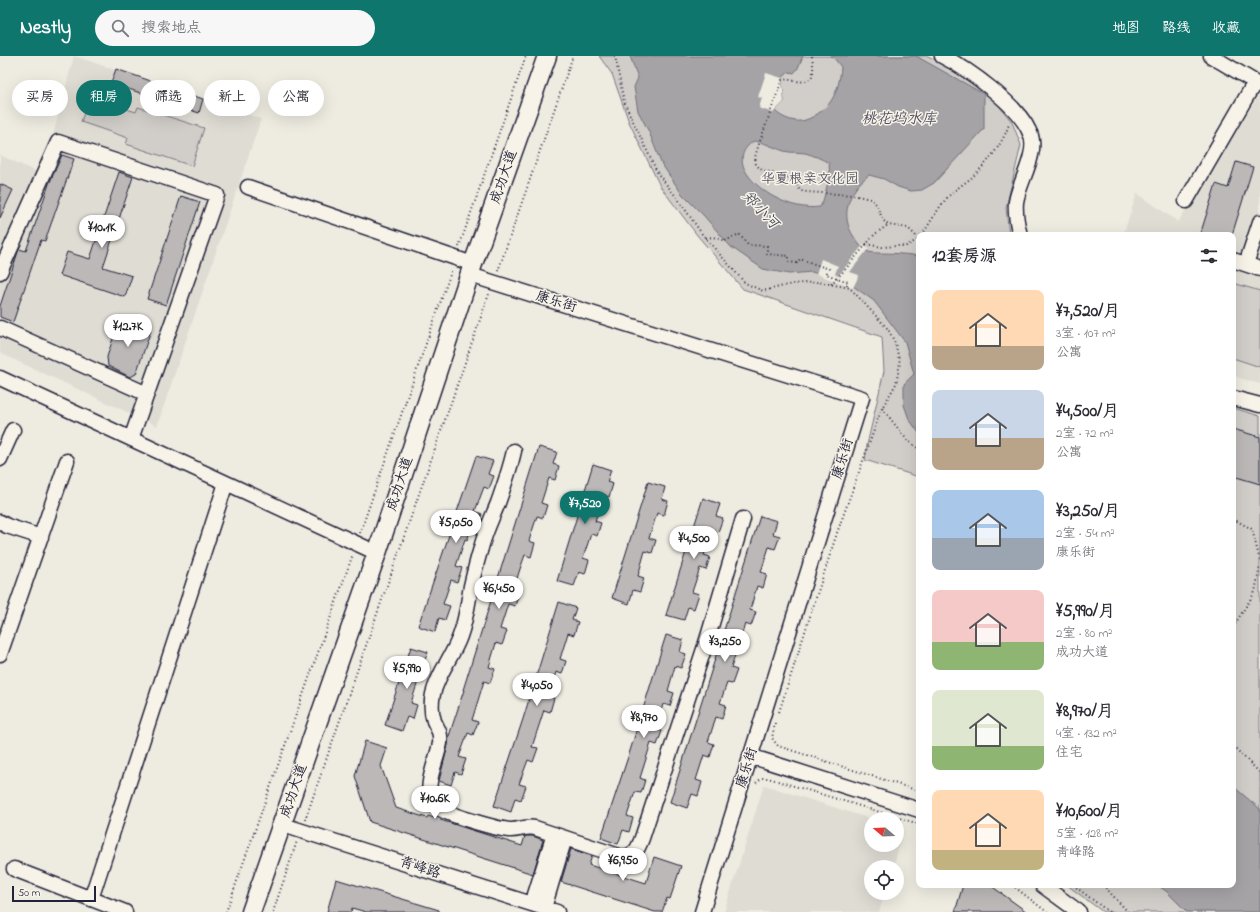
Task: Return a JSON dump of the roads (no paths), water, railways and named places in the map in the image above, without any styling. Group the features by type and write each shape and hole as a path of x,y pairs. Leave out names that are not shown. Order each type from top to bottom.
{"main road":[{"name":"成功大道","path":"251,912 283,825 377,553 471,269 547,56"}],"street":[{"path":"942,56 953,62 966,63 1013,109 1030,132 1032,154 1016,201 1016,223 1019,232"},
{"path":"1186,201 1257,84 1211,56"},
{"path":"0,272 58,142 217,195 132,439"},
{"name":"康乐街","path":"248,187 456,258 471,269 494,282 862,398 702,912"},
{"path":"1260,222 1240,262 1260,269"},
{"path":"0,328 147,394"},
{"path":"0,378 377,553"},
{"path":"1236,399 1260,405"},
{"path":"0,459 13,430"},
{"path":"514,451 511,466 498,504 486,530 473,576 460,635 454,650 442,671 434,693 432,704 432,713 440,738 431,777 430,790 434,805 442,811 499,828 511,830 530,827 622,856 634,854 638,848 704,647 743,519"},
{"path":"0,654 67,461"},
{"path":"91,899 226,483"},
{"path":"0,522 7,526 41,537"},
{"path":"750,756 916,809"},
{"name":"青峰路","path":"283,825 544,908"},
{"path":"544,908 560,836"},
{"path":"14,869 125,912"},
{"path":"1046,888 1079,912"}],"water":[{"name":"桃花坞水库","path":"630,56 803,56 794,73 789,72 782,78 784,102 775,111 787,119 801,121 818,114 829,104 835,93 841,67 834,58 830,56 916,56 984,94 984,129 934,183 922,190 911,191 898,187 884,179 869,175 856,188 848,203 847,220 850,229 857,242 865,250 872,253 894,253 916,256 916,429 909,419 904,405 904,384 914,374 905,342 874,301 853,286 812,272 789,274 763,269 731,247 704,216 682,194 661,163 649,132 638,111 634,87 638,78","holes":["754,141 784,151 805,153 829,163 830,178 820,207 803,207 786,203 760,188 753,181 743,165 742,157 746,148"]},
{"path":"1236,789 1260,809 1260,912 1187,912 1162,888 1236,888"}],"park label":[{"name":"华夏根亲文化园","path":"810,179"}],"water label":[{"name":"郑小河","path":"760,210"}]}
